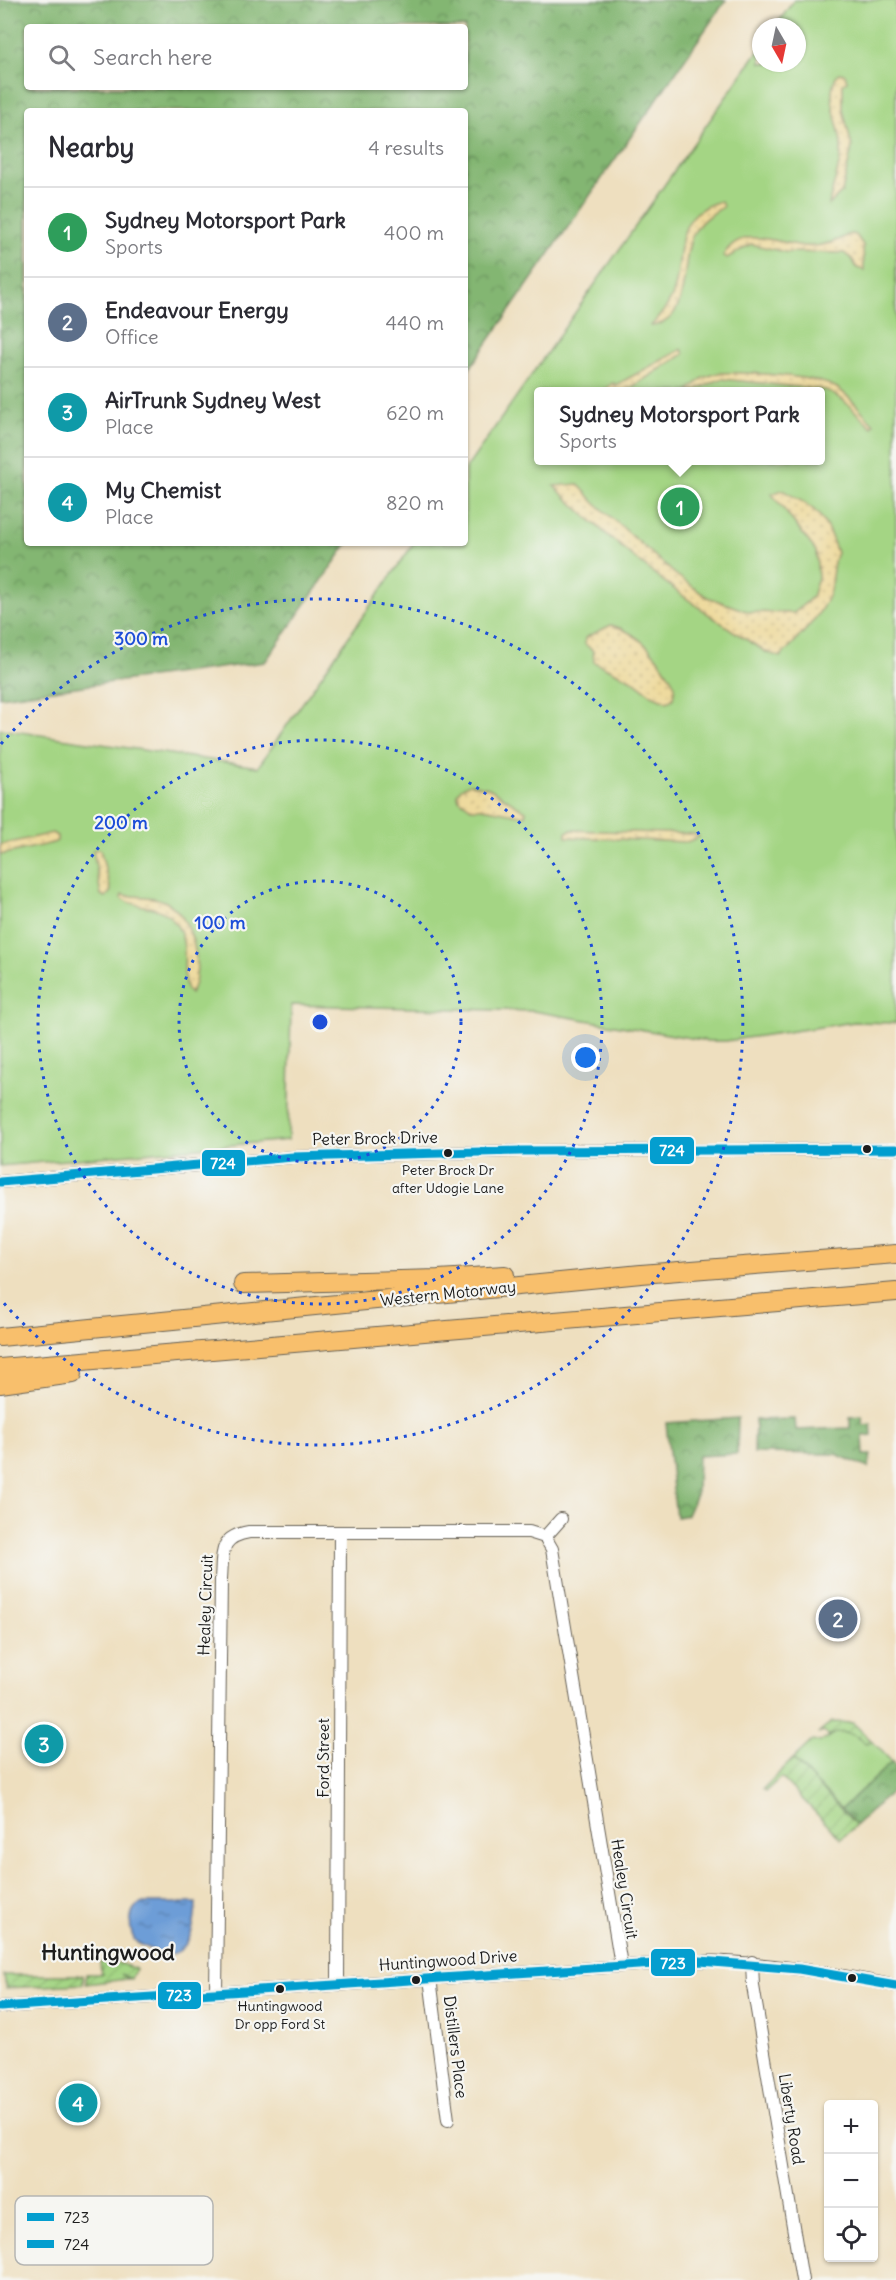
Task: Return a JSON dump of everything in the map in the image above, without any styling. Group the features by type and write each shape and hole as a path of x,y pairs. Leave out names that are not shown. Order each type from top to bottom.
{"highway":[{"name":"Western Motorway","path":"0,1337 641,1274 896,1254"},
{"path":"243,1284 438,1279 544,1272 641,1274"},
{"path":"0,1368 127,1359 673,1309 896,1292"},
{"path":"0,1384 120,1368 127,1359"}],"street":[{"name":"Peter Brock Drive","path":"0,1182 293,1157 521,1151 896,1149"},
{"path":"545,1537 561,1519"},
{"name":"Healey Circuit","path":"216,1993 221,1579 224,1548 228,1539 235,1534 249,1532 529,1532 545,1537 552,1549 621,1965"},
{"name":"Ford Street","path":"338,1984 340,1532"},
{"name":"Huntingwood Drive","path":"0,2007 700,1961 752,1962 896,1986"},
{"name":"Liberty Road","path":"752,1962 753,1986 802,2280"},
{"name":"Distillers Place","path":"430,1978 448,2120"}],"green space":[{"path":"0,0 726,0 468,371 468,108 24,108 24,546 346,546 265,662 0,697"},
{"path":"794,0 896,0 896,1023 854,1022 726,1041 708,1041 533,1011 291,1005 288,1140 0,1166 0,729 258,767 412,546 468,546 468,466 752,60 752,72 806,72 806,18 781,18"},
{"path":"862,1416 863,1425 871,1424 872,1435 863,1436 864,1455 871,1455 868,1468 836,1454 754,1453 755,1420 795,1419 796,1430 850,1428 850,1417"},
{"path":"738,1418 737,1454 698,1456 697,1492 687,1515 676,1517 666,1423"},
{"path":"832,1722 853,1723 873,1742 865,1743 848,1733 828,1736 823,1732 818,1734"},
{"path":"837,1732 851,1733 865,1743 873,1742 892,1762 841,1809 793,1759 813,1740 820,1742"},
{"path":"793,1759 856,1825 841,1839 781,1777 766,1791 763,1789"},
{"path":"892,1762 896,1767 896,1787 856,1825 841,1809"},
{"path":"100,1962 118,1963 136,1969 131,1979 121,1974 128,1979 86,1984 86,1974 104,1974 101,1973"},
{"path":"4,1975 83,1975 83,1984 6,1988"}],"sand":[{"path":"839,73 845,74 847,81 843,83 843,109 852,147 842,192 829,205 841,154 832,96 832,87"},
{"path":"721,201 723,207 702,222 693,235 689,246 683,288 674,313 665,322 651,326 664,310 674,291 687,225 694,215 705,207"},
{"path":"850,234 856,235 863,245 864,270 857,268 852,259 844,253 785,252 751,244 727,258 723,256 740,240 750,238 817,246"},
{"path":"682,349 684,354 632,387 608,387 613,383 616,385"},
{"path":"718,373 745,373 813,380 837,388 874,424 872,427 843,400 825,390 825,387 798,387 722,379 703,387 693,387 703,378"},
{"path":"578,484 594,502 675,574 707,597 749,612 794,613 812,597 818,578 816,551 772,494 782,490 812,508 828,529 837,553 825,603 814,620 780,657 766,652 709,615 655,575 554,486"},
{"path":"611,625 632,634 656,656 675,685 673,699 667,702 652,695 632,680 594,662 593,651 585,644 585,638"},
{"path":"470,784 489,788 526,811 525,816 471,808 459,799 457,794 461,788"},
{"path":"571,830 694,834 699,837 687,842 566,837 566,832"},
{"path":"52,833 57,836 57,841 53,843 0,855 0,845"},
{"path":"100,849 111,891 106,897 101,895 93,850"},
{"path":"122,895 160,899 174,907 182,917 194,943 196,957 195,984 190,994 186,988 183,939 179,929 167,914 133,904 121,898"}],"water":[{"path":"142,1903 196,1903 190,1935 180,1950 172,1954 162,1954 135,1941 131,1929 131,1918 134,1909"}],"transit line":[{"name":"724","path":"0,1182 293,1157 521,1151 896,1149"},
{"name":"723","path":"0,2007 700,1961 799,1969 896,1986"}],"place":[{"name":"Sydney Motorsport Park","path":"680,507"},
{"name":"Peter Brock Dr after Udogie Lane","path":"448,1153"},
{"name":"Endeavour Energy","path":"838,1619"},
{"name":"AirTrunk Sydney West","path":"44,1744"},
{"name":"Huntingwood Dr opp Ford St","path":"280,1989"},
{"name":"My Chemist","path":"78,2103"}],"district":[{"name":"Huntingwood","path":"108,1952"}]}
